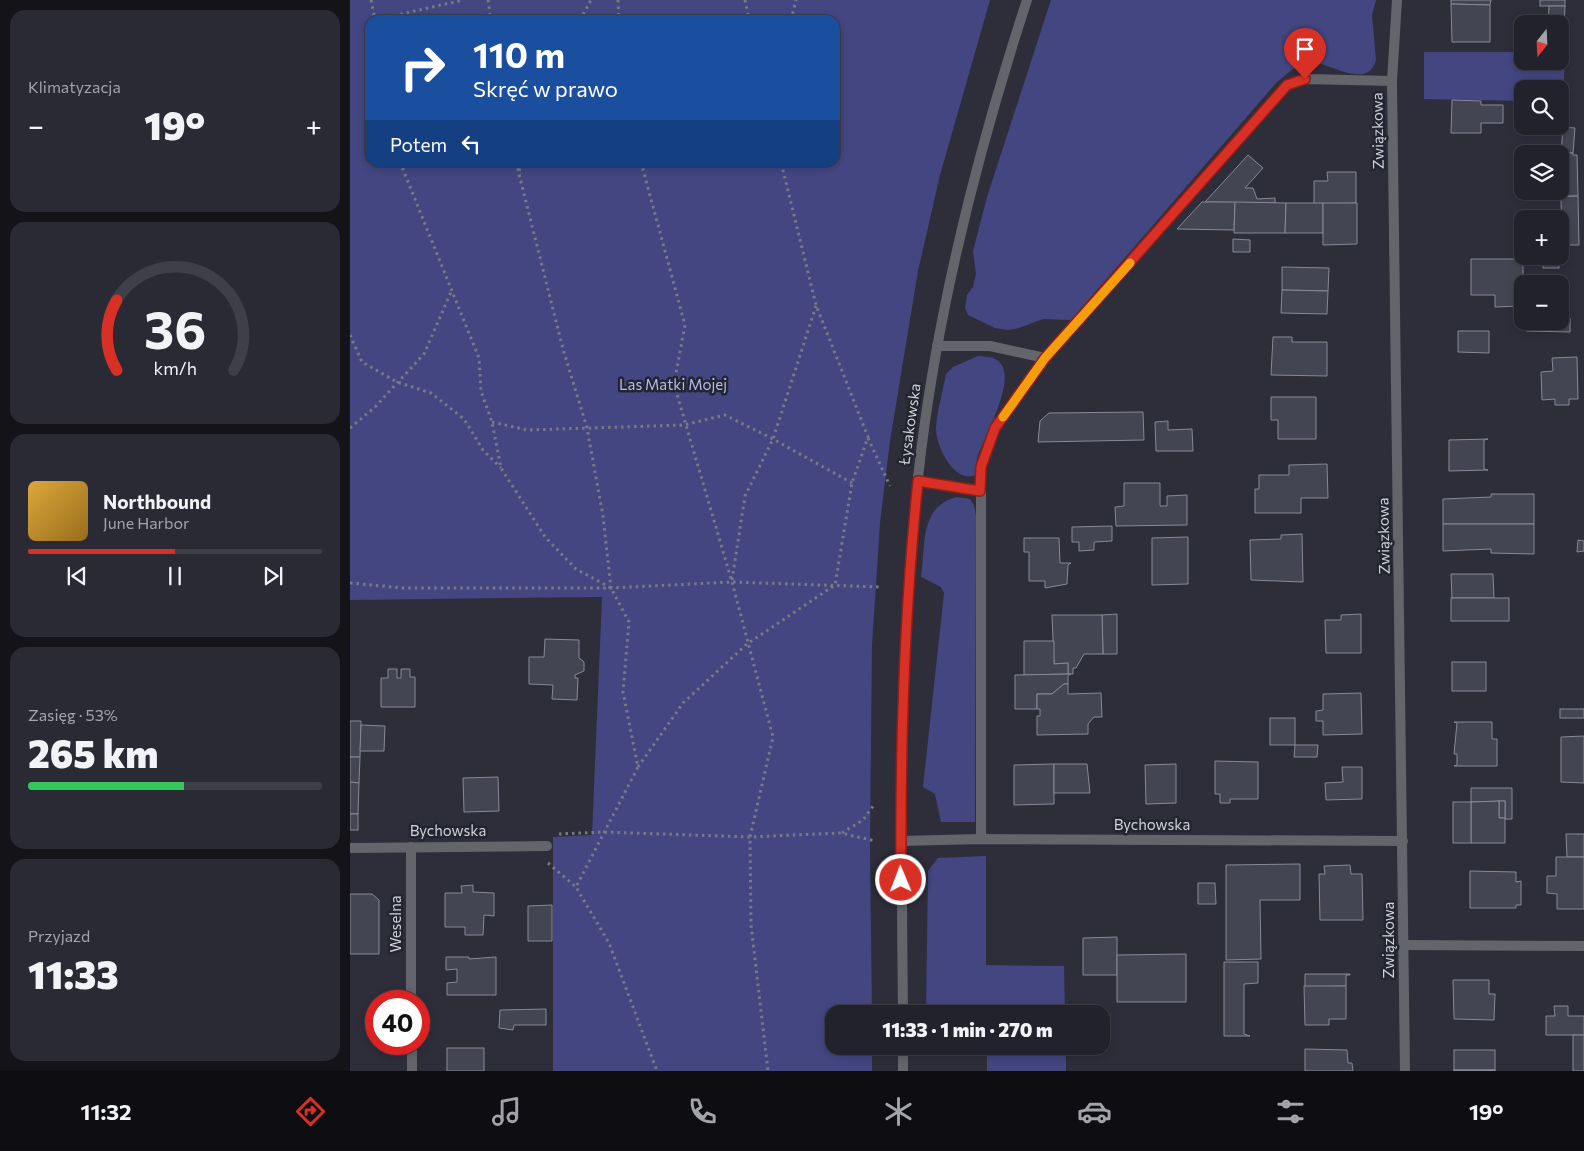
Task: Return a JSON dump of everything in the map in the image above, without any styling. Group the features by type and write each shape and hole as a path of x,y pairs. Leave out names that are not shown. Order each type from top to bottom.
{"street":[{"name":"Łysakowska","path":"903,1005 902,706 908,583 918,481 937,346 972,187 992,111 1028,0"},
{"name":"Związkowa","path":"1396,0 1392,81 1403,841 1404,1071"},
{"path":"981,839 980,491 981,467 995,428 1045,358 1287,85 1305,79 1392,81"},
{"path":"937,346 990,346 1045,358"},
{"path":"918,481 980,491"},
{"name":"Bychowska","path":"901,841 981,839 1403,841"},
{"name":"Bychowska","path":"350,848 547,846"},
{"name":"Weselna","path":"410,847 411,990"},
{"path":"1404,945 1584,946"},
{"path":"412,1055 412,1071"},
{"path":"903,1055 904,1071"}],"path":[{"path":"372,0 374,15"},
{"path":"397,15 463,0"},
{"path":"488,0 490,15"},
{"path":"583,15 591,0"},
{"path":"618,0 619,15"},
{"path":"745,0 748,15"},
{"path":"792,15 796,0"},
{"path":"402,167 479,358 481,391 492,422 501,468"},
{"path":"517,167 562,349 587,428 603,516 611,588 629,622 623,692 638,767"},
{"path":"518,172 520,167"},
{"path":"641,167 685,325 674,384 684,425 732,582 773,737 750,836 751,925 768,1071"},
{"path":"782,167 816,305 868,438 890,486"},
{"path":"350,428 375,407 424,354 452,292"},
{"path":"732,582 745,496 773,439 816,305"},
{"path":"350,336 362,362 397,382 431,394 464,419 483,450 501,468 545,537 576,569 611,588"},
{"path":"492,422 527,430 684,425 725,415 852,483"},
{"path":"657,1071 609,943 576,886 638,767 682,703 748,644 835,585 852,483 868,438"},
{"path":"350,583 403,588 611,588 732,582 880,587"},
{"path":"841,833 863,820 874,805"},
{"path":"555,834 603,832 750,836 841,833 875,841"}],"green space":[{"name":"Las Matki Mojej","path":"350,0 990,0 940,175 918,271 890,441 880,523 872,645 870,847 872,1005 825,1005 825,1055 872,1055 872,1071 553,1071 553,837 592,835 602,597 350,600"},
{"path":"1051,0 1376,0 1372,15 1376,60 1371,69 1364,74 1345,72 1314,62 1302,63 1295,68 1277,82 1071,320 1043,319 1008,330 995,328 968,315 965,308 967,295 973,287 976,274 973,251 987,197"},
{"path":"1424,52 1514,52 1514,70 1564,70 1564,80 1514,80 1514,101 1424,99"},
{"path":"978,356 991,357 997,360 1003,368 1005,379 998,408 977,459 976,475 968,476 960,474 948,462 939,445 936,428 946,374 953,367"},
{"path":"956,497 970,499 974,505 976,516 975,822 941,822 935,794 923,787 944,593 941,587 921,577 926,529 930,518 936,510 944,502"},
{"path":"986,856 986,965 1064,966 1065,1005 926,1005 928,871 938,858"},
{"path":"987,1055 1066,1055 1066,1071 987,1071"}],"building":[{"path":"1451,0 1491,0 1490,5 1451,4"},
{"path":"1540,0 1565,0 1565,6 1540,6"},
{"path":"1451,4 1490,5 1490,42 1452,42"},
{"path":"1549,6 1565,6 1565,15 1548,15"},
{"path":"1452,100 1481,101 1481,105 1503,105 1503,123 1481,123 1481,133 1451,133"},
{"path":"1569,128 1575,128 1573,153 1569,153 1569,145 1562,145 1562,135 1569,135"},
{"path":"1569,153 1577,155 1578,196 1569,196"},
{"path":"1248,155 1263,168 1245,188 1253,188 1257,199 1275,198 1275,203 1205,202"},
{"path":"1327,172 1356,172 1356,203 1314,204 1314,181 1328,181"},
{"path":"1578,196 1579,245 1569,245 1569,210 1561,210 1561,200 1569,200 1569,197"},
{"path":"1202,202 1235,202 1234,230 1177,229"},
{"path":"1235,202 1286,203 1285,233 1234,233"},
{"path":"1286,203 1323,203 1323,233 1285,233"},
{"path":"1323,203 1357,203 1357,244 1323,245"},
{"path":"1233,239 1250,240 1250,252 1233,252"},
{"path":"1471,259 1514,259 1514,265 1523,265 1523,275 1514,275 1514,306 1495,307 1495,295 1471,295"},
{"path":"1543,265 1559,265 1559,268 1543,268"},
{"path":"1282,267 1329,268 1328,291 1282,290"},
{"path":"1282,290 1328,291 1327,314 1281,313"},
{"path":"1570,318 1570,332 1526,331 1569,330"},
{"path":"1458,331 1489,331 1489,353 1458,352"},
{"path":"1273,337 1292,337 1292,342 1327,342 1327,376 1271,375"},
{"path":"1577,357 1578,399 1569,399 1569,405 1555,405 1555,399 1542,400 1541,372 1553,371 1552,358"},
{"path":"1271,397 1316,397 1316,439 1278,439 1278,420 1271,420"},
{"path":"1143,412 1144,440 1038,442 1040,421 1049,413"},
{"path":"1168,421 1168,430 1192,429 1193,451 1156,451 1155,422"},
{"path":"1488,439 1484,440 1484,469 1488,470 1449,471 1449,440"},
{"path":"1327,464 1328,498 1301,498 1301,513 1255,513 1255,489 1259,489 1259,475 1289,475 1289,465"},
{"path":"1124,483 1160,483 1160,506 1167,506 1167,496 1187,495 1187,525 1116,526 1115,507 1124,506"},
{"path":"1491,494 1534,494 1534,524 1443,524 1443,499 1491,497"},
{"path":"1443,524 1534,524 1534,554 1491,553 1491,549 1443,551"},
{"path":"1112,526 1112,541 1094,542 1094,550 1079,551 1079,542 1072,542 1072,527"},
{"path":"1302,534 1303,582 1251,580 1250,540 1281,539 1281,535"},
{"path":"1188,537 1188,584 1152,585 1152,538"},
{"path":"1024,538 1059,538 1060,563 1071,563 1068,565 1067,584 1045,588 1045,581 1029,581 1029,552 1024,552"},
{"path":"1578,540 1584,541 1584,551 1577,552"},
{"path":"1451,574 1493,574 1494,598 1452,598"},
{"path":"1451,598 1509,598 1509,621 1451,621"},
{"path":"1117,614 1117,654 1103,654 1102,615"},
{"path":"1361,614 1361,653 1326,653 1325,620 1341,620 1341,615"},
{"path":"1052,615 1102,615 1103,654 1084,654 1076,668 1073,668 1073,674 1068,674 1068,663 1054,664"},
{"path":"545,639 579,640 579,658 584,662 584,671 575,675 575,678 578,678 577,700 552,699 553,685 529,684 529,657 544,657"},
{"path":"1024,641 1054,641 1054,664 1068,663 1068,674 1024,675"},
{"path":"1452,662 1486,662 1486,691 1452,691"},
{"path":"388,669 397,669 397,678 401,678 401,669 410,669 410,677 415,677 415,707 381,707 381,678 388,678"},
{"path":"1071,674 1068,676 1068,684 1064,684 1052,694 1037,694 1037,709 1015,709 1015,675"},
{"path":"1064,684 1068,684 1068,694 1101,693 1102,717 1094,717 1088,724 1088,734 1037,735 1037,716 1040,716 1040,709 1037,709 1037,694 1052,694"},
{"path":"1361,693 1362,734 1323,735 1323,721 1316,721 1316,711 1323,710 1323,694"},
{"path":"1560,709 1584,709 1584,718 1560,718"},
{"path":"1270,718 1295,718 1295,745 1270,745"},
{"path":"350,721 361,721 360,757 350,757"},
{"path":"1454,722 1492,722 1492,739 1497,739 1497,766 1454,766 1457,765 1457,754 1454,754 1457,723"},
{"path":"361,725 385,726 384,751 360,751"},
{"path":"1584,736 1584,783 1561,782 1561,737"},
{"path":"1295,745 1318,745 1317,757 1294,757"},
{"path":"350,757 360,757 359,783 350,782"},
{"path":"1215,761 1258,762 1258,799 1230,799 1230,803 1220,803 1220,794 1215,794"},
{"path":"1054,764 1054,804 1014,805 1014,765"},
{"path":"1054,764 1087,764 1090,793 1054,793"},
{"path":"1176,764 1176,803 1146,804 1145,765"},
{"path":"1342,767 1362,767 1362,799 1326,800 1325,783 1343,782"},
{"path":"498,777 499,811 464,812 463,778"},
{"path":"350,782 359,783 358,814 350,814"},
{"path":"1471,788 1512,788 1512,819 1505,819 1505,801 1471,802"},
{"path":"1499,801 1505,801 1505,818 1499,818"},
{"path":"1499,801 1499,818 1505,818 1505,843 1471,843 1471,802"},
{"path":"1453,802 1471,802 1471,843 1453,843"},
{"path":"350,814 358,814 358,830 350,830"},
{"path":"1566,834 1584,834 1584,857 1567,857"},
{"path":"1556,857 1584,857 1584,909 1557,909 1557,894 1547,893 1547,876 1556,876"},
{"path":"1300,864 1300,900 1260,900 1261,959 1226,960 1226,865"},
{"path":"1350,865 1351,874 1362,874 1363,920 1320,920 1319,874 1325,874 1324,866"},
{"path":"1470,871 1516,872 1516,882 1521,881 1521,905 1516,905 1516,908 1470,908"},
{"path":"1198,883 1215,883 1216,904 1198,904"},
{"path":"473,885 473,892 494,893 494,916 484,915 483,935 465,935 465,927 445,927 445,893 462,893 461,886"},
{"path":"350,894 372,894 379,900 379,954 350,954"},
{"path":"552,905 552,941 528,941 528,906"},
{"path":"1117,937 1117,975 1083,975 1083,938"},
{"path":"1186,954 1186,1002 1117,1002 1117,955"},
{"path":"446,957 469,957 469,959 496,957 496,995 447,995 447,983 457,982 457,969 446,970"},
{"path":"1224,962 1258,962 1258,983 1244,984 1244,1034 1250,1036 1224,1036"},
{"path":"1305,974 1350,975 1346,975 1346,986 1305,987"},
{"path":"1453,980 1489,980 1489,994 1495,994 1494,1020 1454,1019"},
{"path":"1304,986 1346,986 1346,1019 1329,1019 1329,1025 1305,1025"},
{"path":"1554,1006 1568,1006 1568,1016 1584,1016 1584,1035 1546,1035 1546,1016 1555,1016"},
{"path":"546,1009 546,1025 514,1025 513,1030 499,1028 500,1010"},
{"path":"1573,1035 1584,1035 1584,1071 1573,1071"},
{"path":"447,1048 484,1048 484,1071 447,1071"},
{"path":"1305,1049 1347,1050 1348,1063 1352,1063 1353,1071 1305,1071"},
{"path":"1454,1050 1495,1050 1495,1070 1454,1070"},
{"path":"1495,1070 1495,1071 1454,1071"}],"slow traffic":[{"path":"1003,417 1045,358 1130,263"}],"route":[{"path":"901,880 902,706 908,583 918,481 980,491 981,467 995,428 1045,358 1287,85 1305,79"}]}
